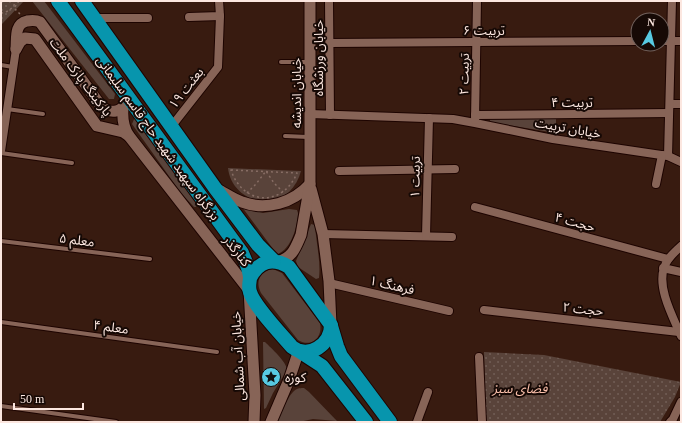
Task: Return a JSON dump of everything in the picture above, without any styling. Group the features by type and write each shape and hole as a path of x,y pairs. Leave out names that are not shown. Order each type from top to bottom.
{"highway":[{"name":"بزرگراه سپهبد شهید حاج قاسم سلیمانی","path":"58,1 242,253 248,267 249,284 254,301 292,347 299,350"},
{"name":"بزرگراه سپهبد شهید حاج قاسم سلیمانی","path":"82,1 215,188 258,245 275,261 282,263 292,270 331,325"},
{"path":"249,284 254,270 266,262 275,261"},
{"path":"299,350 312,351 322,345 329,335 331,325"},
{"path":"331,325 341,356 390,422"},
{"path":"299,350 322,366 366,422"}],"main road":[{"name":"خیابان اندیشه","path":"275,261 288,258 298,242 304,223 310,184 310,1"},
{"name":"پارکینگ پارک ملت","path":"16,49 19,25 29,20 40,22 101,106 109,112 118,111 122,108 126,101 124,91"},
{"name":"پارکینگ پارک ملت","path":"16,49 20,42 25,38 32,38 38,42 97,126 123,132 129,136"},
{"name":"کنارگذر","path":"122,108 122,119 129,136 249,284"},
{"path":"106,129 111,128 114,123 113,117 109,112"},
{"name":"خیابان اندیشه","path":"310,184 323,234 329,283 331,325"},
{"path":"215,188 242,202 268,206 281,204 293,198 304,191 310,184"},
{"name":"خیابان آب شمالی","path":"249,284 255,395 254,422"},
{"path":"271,422 289,380 299,350"}],"street":[{"name":"بعثت ۱۹","path":"172,127 218,67 220,16 219,1"},
{"name":"خیابان ورزشگاه","path":"330,1 330,115"},
{"name":"تربیت ۲","path":"475,119 477,1"},
{"path":"656,184 665,155 670,104 672,1"},
{"path":"189,17 220,16"},
{"path":"94,18 148,18"},
{"name":"تربیت ۶","path":"330,43 630,41"},
{"path":"671,41 681,41"},
{"path":"1,152 16,49"},
{"path":"670,104 681,104"},
{"name":"تربیت ۴","path":"475,119 669,113"},
{"name":"خیابان تربیت","path":"310,114 475,119 553,139 665,155 681,162"},
{"name":"تربیت ۱","path":"426,236 429,118"},
{"path":"339,171 455,169"},
{"name":"حجت ۴","path":"475,208 668,260"},
{"path":"323,234 452,237"},
{"path":"680,335 664,294 664,268 668,260 681,246"},
{"path":"664,268 681,272"},
{"name":"فرهنگ ۱","path":"329,283 449,311"},
{"name":"حجت ۲","path":"484,310 680,335"},
{"path":"479,357 482,422"},
{"path":"417,422 428,392"},
{"path":"675,420 681,402"}],"lane":[{"path":"281,62 310,62"},
{"path":"1,65 14,67"},
{"path":"7,109 43,114"},
{"path":"285,136 310,137"},
{"path":"1,152 72,163"},
{"name":"معلم ۵","path":"1,241 150,259"},
{"name":"معلم ۴","path":"1,322 217,352"},
{"path":"1,406 116,422"}],"path":[{"path":"1,13 12,9 16,1"},
{"path":"14,8 19,1"},
{"path":"231,170 266,171 297,173 290,186 283,192 275,196 264,198 247,193 240,187 231,170"},
{"path":"266,171 274,183 283,192"},
{"path":"247,193 266,171"}],"green space":[{"path":"1,1 24,1 1,25"},
{"path":"32,1 44,1 115,94 114,99 109,99"},
{"path":"135,117 197,205 196,207 194,207 181,193 132,124"},
{"path":"556,118 556,133 490,122 490,119"},
{"path":"228,168 301,171 299,177 289,192 280,198 270,201 260,201 243,194 236,187"},
{"path":"242,207 263,213 289,209 297,210 298,218 295,230 287,247 278,254 276,253"},
{"path":"311,224 315,225 319,258 319,278 316,279 298,267 296,261"},
{"path":"273,269 282,273 320,323 320,333 315,340 307,343 298,340 261,293 259,289 260,277 265,272"},
{"path":"263,342 265,342 278,355 287,370 266,408 264,409"},
{"name":"فضای سبز","path":"484,352 544,355 681,382 675,397 660,422 486,422"},
{"path":"304,388 337,421 313,419 299,422 277,422 291,394 298,389"}],"place":[{"name":"کوزه","path":"271,377"}]}
